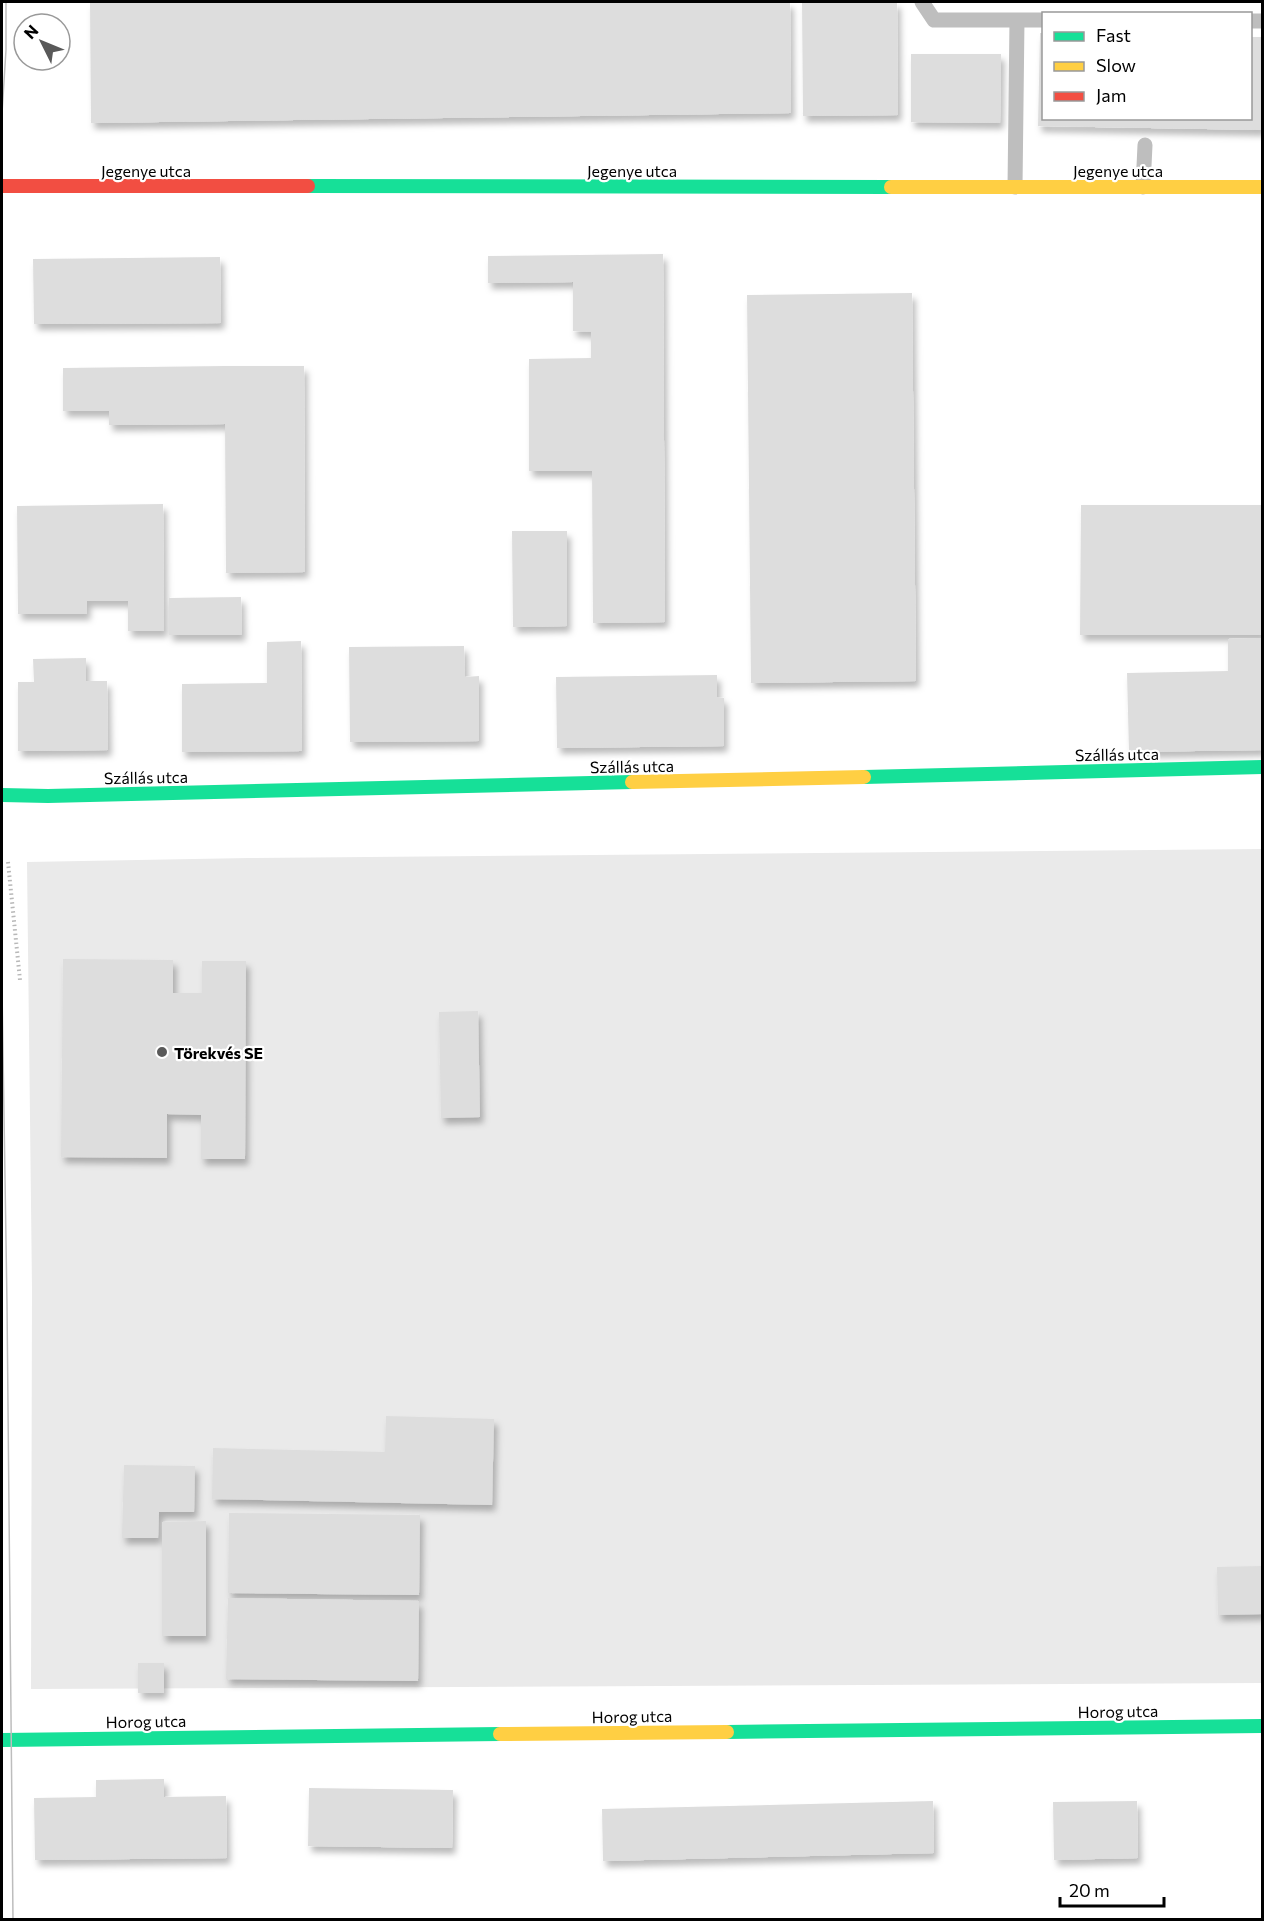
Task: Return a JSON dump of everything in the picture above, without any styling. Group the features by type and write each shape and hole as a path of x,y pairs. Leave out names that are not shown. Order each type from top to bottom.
{"street":[{"name":"Jegenye utca","path":"2,186 1263,187"},
{"name":"Szállás utca","path":"2,795 48,796 1263,767"},
{"name":"Horog utca","path":"2,1740 1263,1726"}],"lane":[{"path":"922,2 934,20 1042,20"},
{"path":"1015,187 1017,20"},
{"path":"1143,187 1145,145"}],"path":[{"path":"8,862 20,980"}],"shaded area":[{"path":"1262,849 1262,1683 31,1689 32,1289 27,862"}],"building":[{"path":"90,2 790,2 791,113 91,123"},
{"path":"802,2 897,2 898,115 803,116"},
{"path":"1040,33 1042,33 1042,120 1252,120 1252,37 1262,37 1262,130 1038,126"},
{"path":"911,54 1001,54 1000,123 911,122"},
{"path":"663,254 665,622 593,623 592,471 529,471 529,359 591,358 591,332 573,331 573,282 488,283 488,256"},
{"path":"220,257 221,323 34,324 33,259"},
{"path":"912,293 916,681 751,683 747,295"},
{"path":"304,366 305,572 226,573 225,424 109,425 109,411 63,411 63,368"},
{"path":"163,504 164,631 128,631 128,601 87,601 87,614 18,614 17,506"},
{"path":"1081,505 1262,505 1262,635 1080,635"},
{"path":"512,531 567,531 567,626 513,627"},
{"path":"241,597 242,635 169,635 169,598"},
{"path":"1262,638 1262,750 1129,752 1127,673 1228,671 1228,639"},
{"path":"301,641 302,751 182,752 182,684 267,683 267,642"},
{"path":"464,646 465,677 479,676 479,741 350,742 349,647"},
{"path":"86,658 86,681 107,681 108,750 18,751 18,682 34,682 33,659"},
{"path":"717,675 717,697 724,698 724,746 557,748 556,677"},
{"path":"63,959 173,960 173,993 202,993 202,961 246,961 245,1159 201,1159 201,1115 167,1114 167,1158 61,1157"},
{"path":"478,1011 480,1117 441,1118 439,1012"},
{"path":"386,1416 494,1419 492,1505 212,1499 213,1448 385,1452"},
{"path":"124,1465 195,1466 194,1512 159,1512 158,1538 122,1538"},
{"path":"229,1513 420,1515 419,1595 228,1593"},
{"path":"206,1521 206,1636 162,1636 162,1522"},
{"path":"1262,1566 1262,1614 1218,1615 1217,1567"},
{"path":"228,1598 419,1601 418,1681 226,1679"},
{"path":"138,1663 164,1663 164,1693 138,1693"},
{"path":"164,1779 164,1797 226,1796 227,1858 35,1860 34,1798 96,1797 96,1780"},
{"path":"309,1788 453,1790 452,1848 308,1846"},
{"path":"933,1801 934,1853 603,1861 602,1809"},
{"path":"1137,1801 1138,1858 1054,1860 1053,1802"}],"tram line":[{"path":"2,113 6,2"},
{"path":"2,989 13,1920"}],"traffic: fast":[{"path":"308,186 891,187"},
{"path":"864,777 1262,767"},
{"path":"2,795 48,796 632,782"},
{"path":"727,1732 1262,1726"},
{"path":"2,1740 500,1734"}],"traffic: slow":[{"path":"891,187 1262,187"},
{"path":"632,782 864,777"},
{"path":"500,1734 727,1732"}],"traffic: jam":[{"path":"2,186 308,186"}],"place":[{"name":"Törekvés SE","path":"162,1052"}]}
